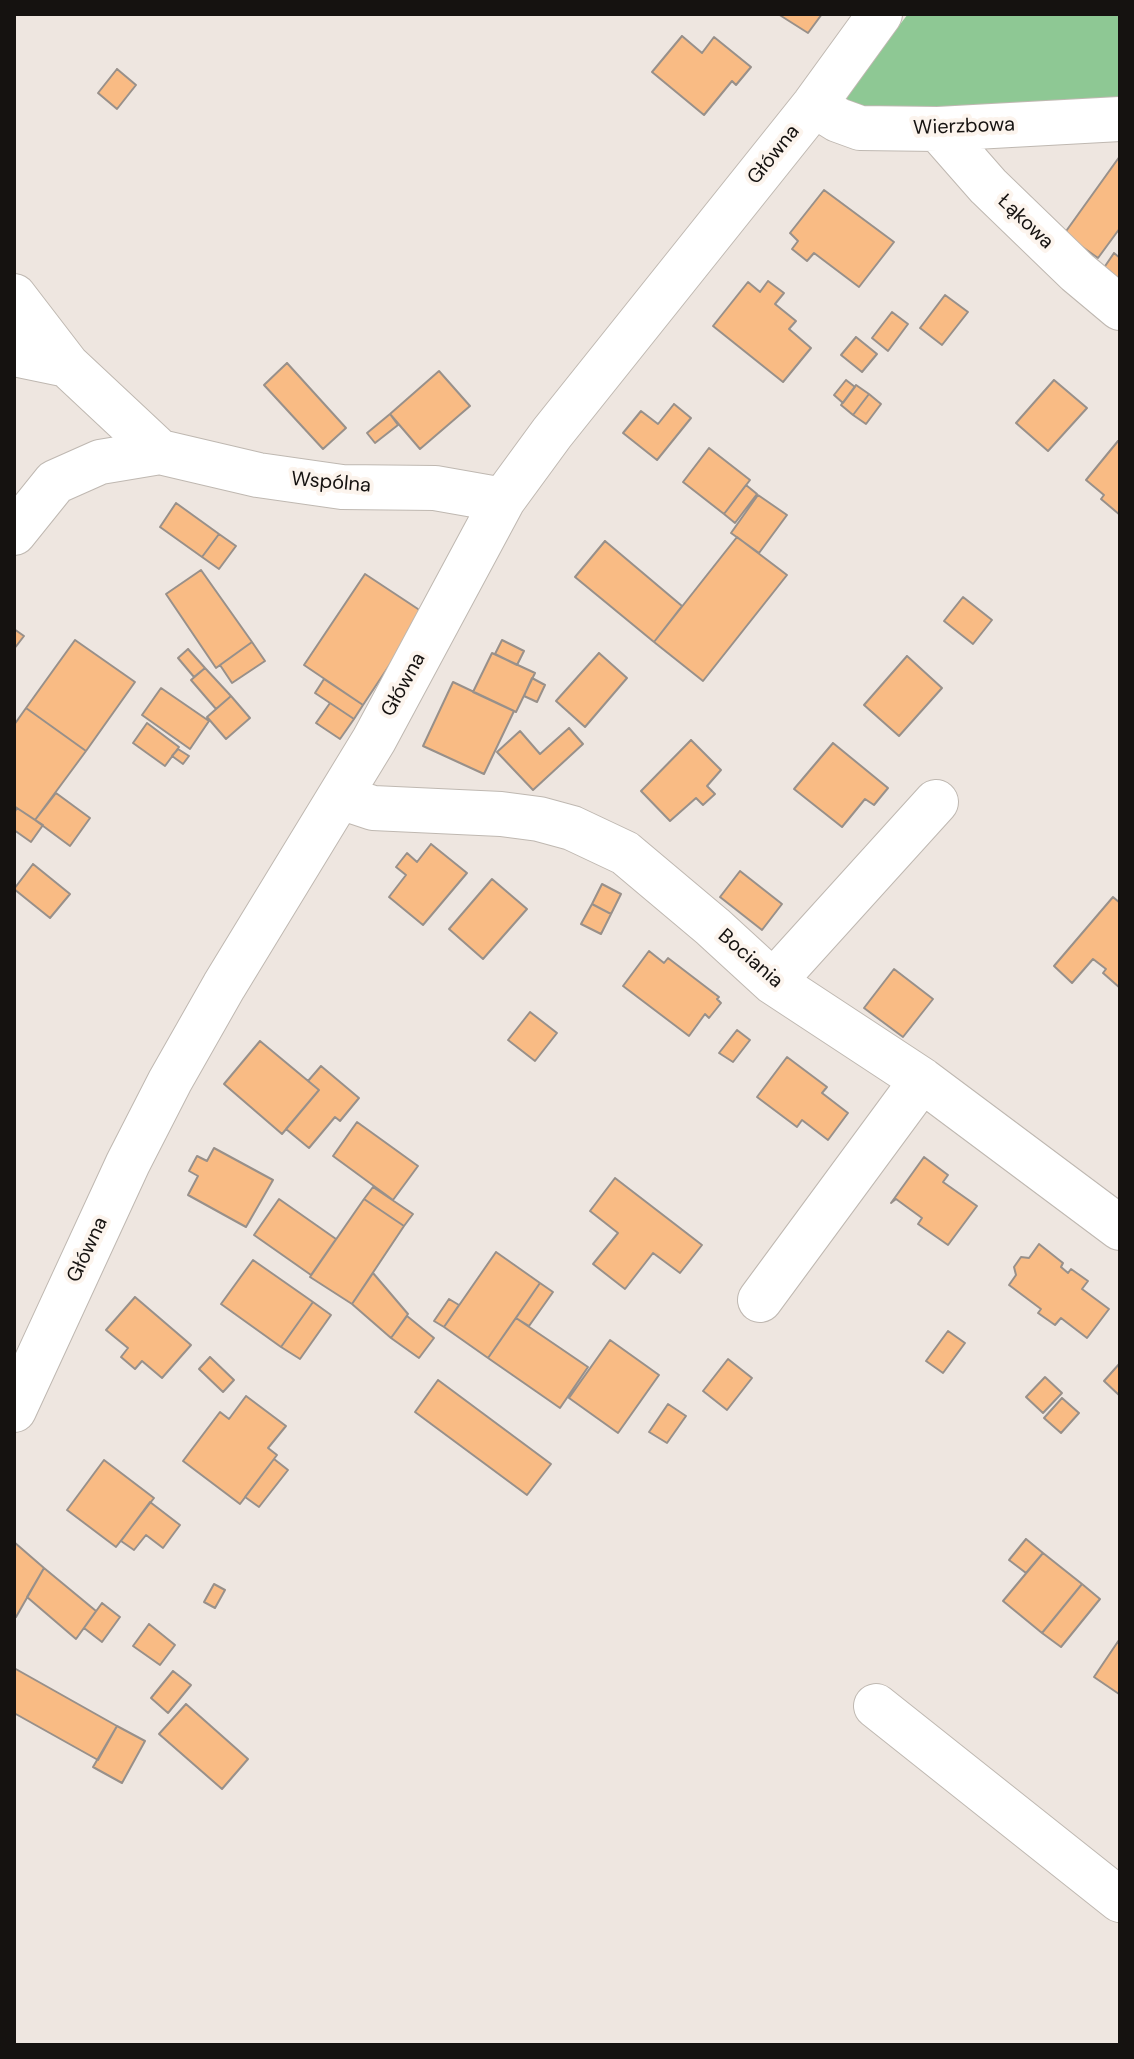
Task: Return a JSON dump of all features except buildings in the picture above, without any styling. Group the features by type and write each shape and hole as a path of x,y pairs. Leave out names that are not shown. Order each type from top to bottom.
{"street":[{"name":"Główna","path":"14,1410 128,1163 170,1081 224,986 340,797 503,500 552,433 814,105 880,14"},
{"name":"Wierzbowa","path":"814,105 838,120 860,128 938,129 1120,119"},
{"name":"Łąkowa","path":"938,129 988,186 1077,272 1120,308"},
{"name":"Wspólna","path":"14,296 67,365 160,452"},
{"path":"14,354 67,365"},
{"name":"Wspólna","path":"14,533 55,482 100,462 160,452 258,475 342,487 435,488 503,500"},
{"name":"Bociania","path":"340,797 373,808 501,814 539,819 572,828 625,853 773,982 922,1080 1120,1228"},
{"path":"773,982 936,802"},
{"path":"760,1300 922,1080"},
{"path":"876,1706 1120,1900"}],"green space":[{"path":"908,14 1120,14 1120,104 925,117 852,107 845,96"}]}
